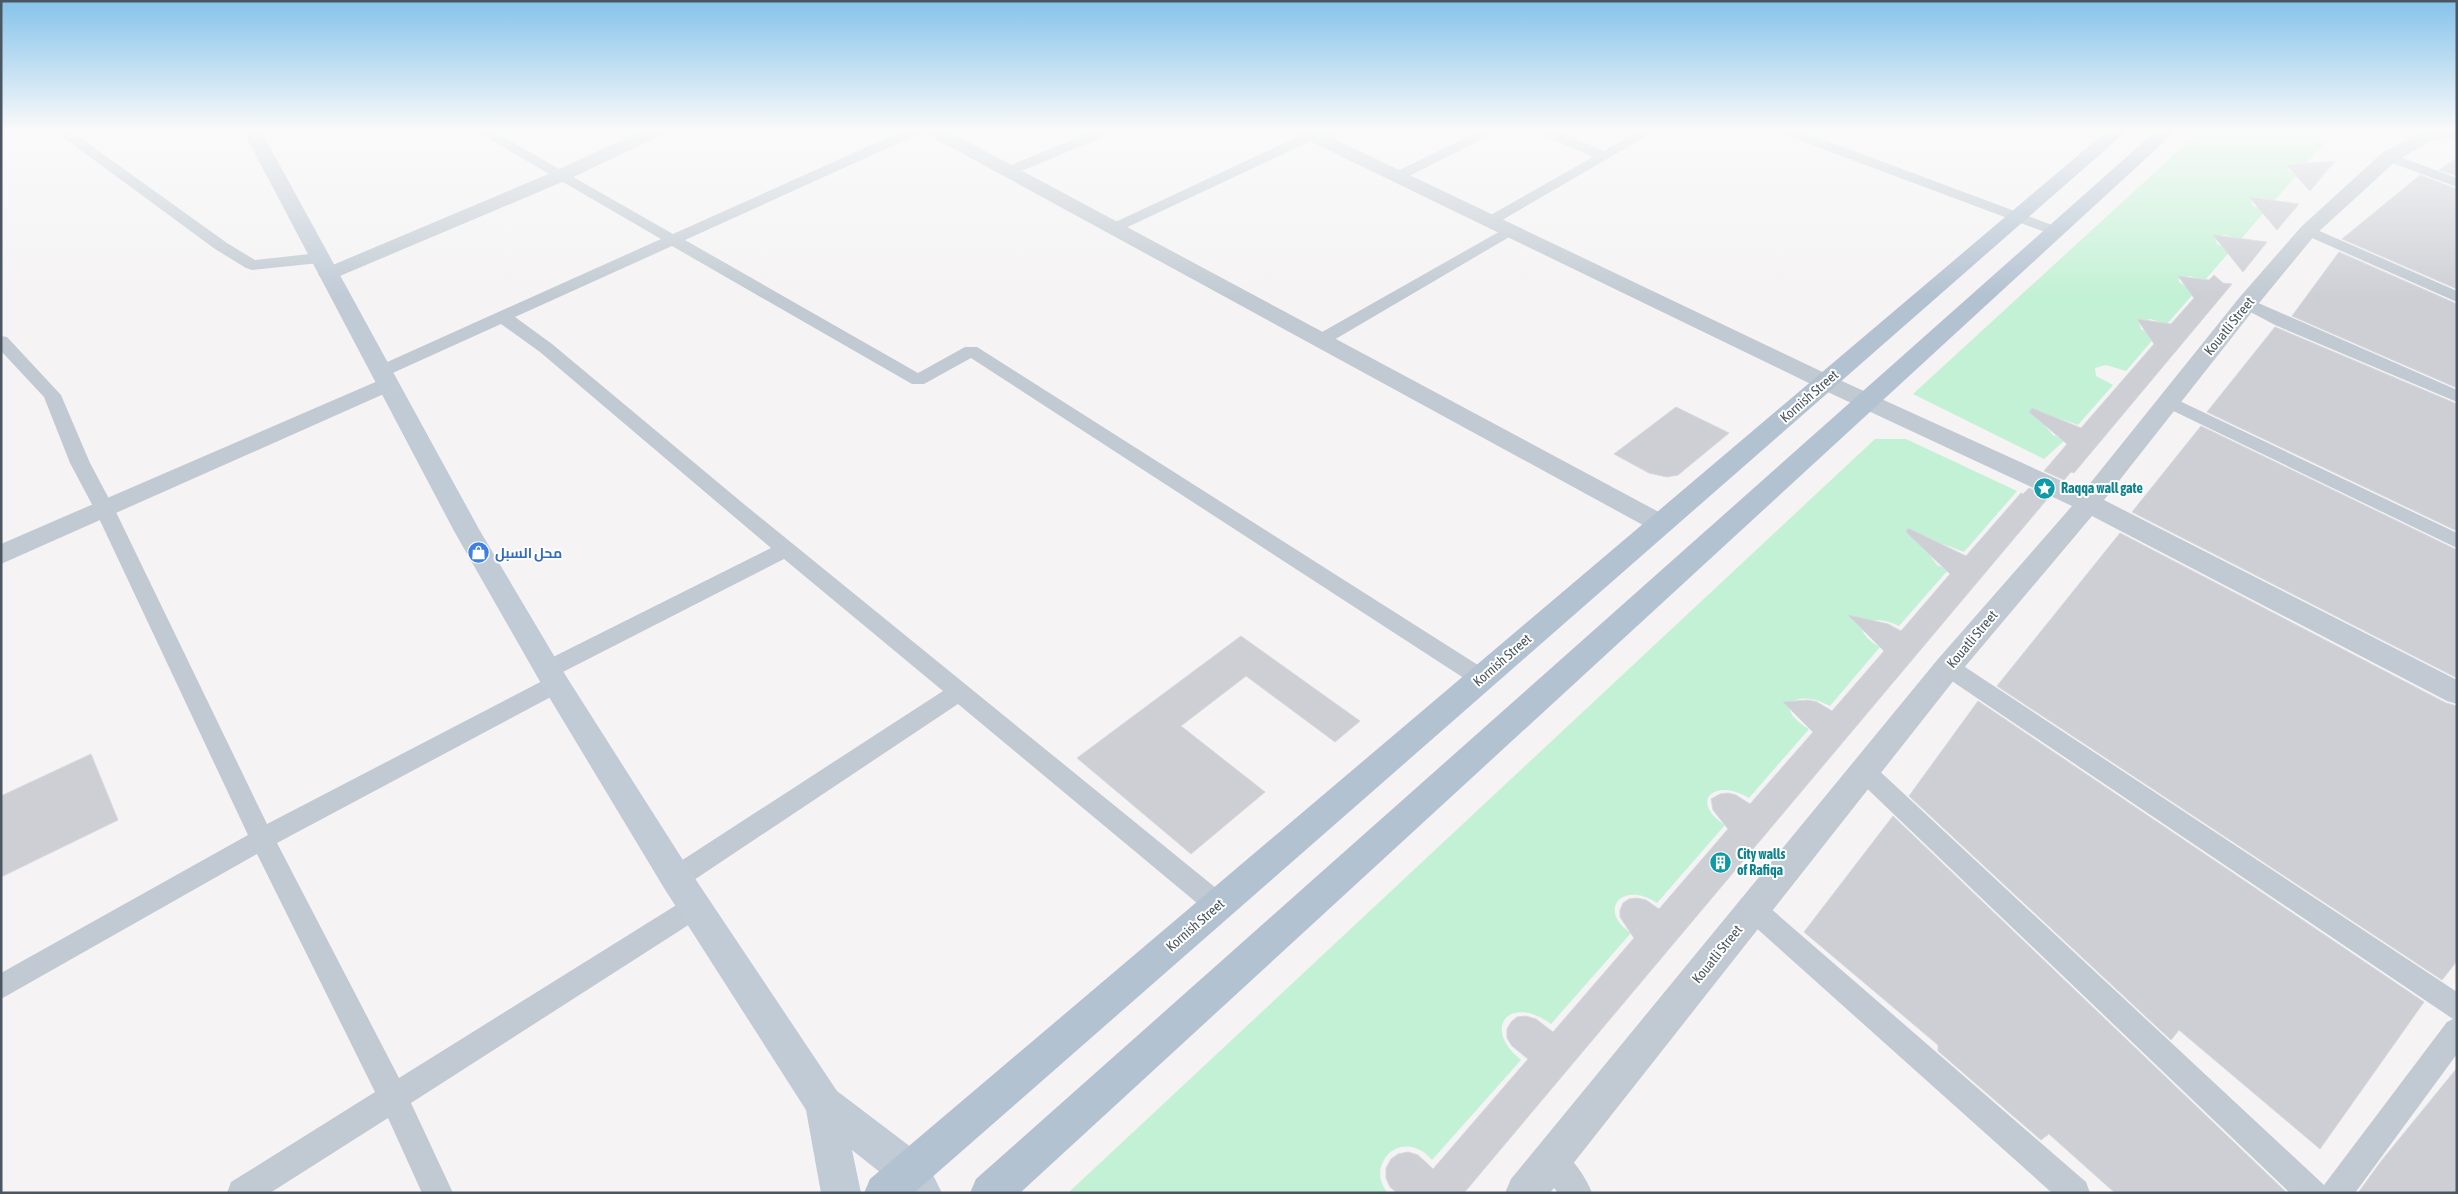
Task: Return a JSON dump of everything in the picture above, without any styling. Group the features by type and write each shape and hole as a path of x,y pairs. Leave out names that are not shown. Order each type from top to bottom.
{"main road":[{"path":"281,185 467,531 553,677 676,878 824,1104 905,1185"},
{"name":"Kornish Street","path":"905,1185 1218,905 2054,185"},
{"path":"990,1193 2107,185"},
{"path":"824,1104 841,1193"}],"street":[{"path":"136,185 221,246 252,265 324,266 537,185"},
{"path":"575,185 918,380 971,352 1481,678"},
{"path":"1,555 105,510 384,378 504,317 797,185"},
{"path":"1034,185 1661,524"},
{"path":"1114,228 1204,185"},
{"path":"1417,185 1825,382 2088,503 2457,693"},
{"path":"1492,220 1554,185"},
{"path":"1933,185 2055,231"},
{"name":"Kouatli Street","path":"1525,1193 1948,667 2088,503 2167,401 2247,303 2308,231 2359,185"},
{"path":"1321,340 1511,230"},
{"path":"2308,231 2457,298"},
{"path":"2247,303 2281,321 2457,397"},
{"path":"504,317 546,348 786,549 1218,905"},
{"path":"1,341 52,395 80,462 105,510 262,840 393,1097 438,1193"},
{"path":"2167,401 2457,541"},
{"path":"1,986 786,549"},
{"path":"1948,667 2457,1008"},
{"path":"676,878 959,692"},
{"path":"1864,771 2312,1193"},
{"path":"242,1193 695,907"},
{"path":"1753,909 2075,1193"},
{"path":"2336,1193 2457,1031"},
{"path":"1551,1159 1577,1193"}],"green space":[{"path":"2141,185 2288,185 2274,201 2260,198 2251,200 2253,206 2265,211 2241,239 2225,235 2215,237 2217,244 2231,250 2205,280 2190,276 2179,278 2179,282 2195,292 2167,324 2150,319 2139,322 2141,329 2155,337 2126,371 2106,365 2095,368 2096,376 2113,385 2078,425 2058,418 2046,422 2045,426 2053,435 2065,440 2044,459 1913,394"},
{"path":"1875,439 1906,439 2017,491 1964,552 1943,544 1930,548 1928,553 1937,565 1948,570 1899,626 1878,620 1865,624 1863,628 1864,634 1880,647 1830,706 1807,698 1792,702 1790,707 1791,713 1809,729 1749,798 1737,792 1726,790 1717,791 1710,795 1707,800 1708,808 1725,825 1657,903 1645,897 1634,895 1625,896 1618,901 1615,907 1616,915 1621,924 1631,933 1551,1024 1537,1016 1524,1012 1513,1014 1506,1018 1502,1026 1503,1036 1509,1048 1521,1060 1432,1160 1422,1151 1410,1147 1400,1147 1392,1151 1386,1157 1380,1174 1382,1184 1388,1193 1068,1193"}],"building":[{"path":"2304,185 2315,185 2310,191"},
{"path":"2408,185 2446,185 2457,189 2457,289 2342,239"},
{"path":"2249,197 2299,204 2277,230"},
{"path":"2213,235 2267,242 2243,272"},
{"path":"2339,252 2457,304 2457,388 2292,316"},
{"path":"2214,275 2223,283 2232,284 2074,473 2071,472 2064,480 2044,471 2067,444 2029,412 2032,408 2081,428 2154,344 2137,319 2171,324 2194,298 2178,276 2209,280"},
{"path":"2275,327 2457,404 2457,531 2207,412"},
{"path":"1676,407 1729,433 1678,475 1667,477 1649,473 1614,454"},
{"path":"2201,426 2457,550 2457,678 2132,512"},
{"name":"City walls of Rafiqa","path":"2029,488 2049,497 1464,1193 1397,1193 1390,1187 1386,1178 1386,1168 1391,1159 1398,1154 1408,1152 1418,1155 1433,1169 1528,1059 1512,1046 1507,1038 1507,1029 1511,1022 1517,1017 1526,1016 1536,1019 1553,1032 1634,938 1620,917 1623,903 1629,899 1637,898 1646,900 1659,909 1728,829 1713,810 1711,799 1720,794 1728,793 1736,795 1750,804 1813,732 1783,702 1808,700 1817,702 1832,711 1884,651 1848,615 1888,624 1901,631 1950,574 1906,532 1908,528 1966,556 2021,493 2023,494"},
{"path":"2120,533 2446,703 2457,706 2457,961 2442,980 1997,686"},
{"path":"1241,636 1360,721 1335,742 1246,676 1181,726 1265,792 1191,854 1077,758"},
{"path":"1978,701 2424,1002 2320,1149 2179,1030 2171,1040 1909,796"},
{"path":"91,754 118,820 1,877 1,796"},
{"path":"1893,816 2287,1193 2115,1193 2049,1134 2041,1140 1938,1051 1938,1045 1804,932"},
{"path":"2457,1068 2457,1193 2358,1193 2382,1160"}],"place":[{"name":"Raqqa wall gate","path":"2045,488"},
{"name":"محل السبل","path":"479,553"},
{"name":"City walls of Rafiqa","path":"1721,862"}]}
